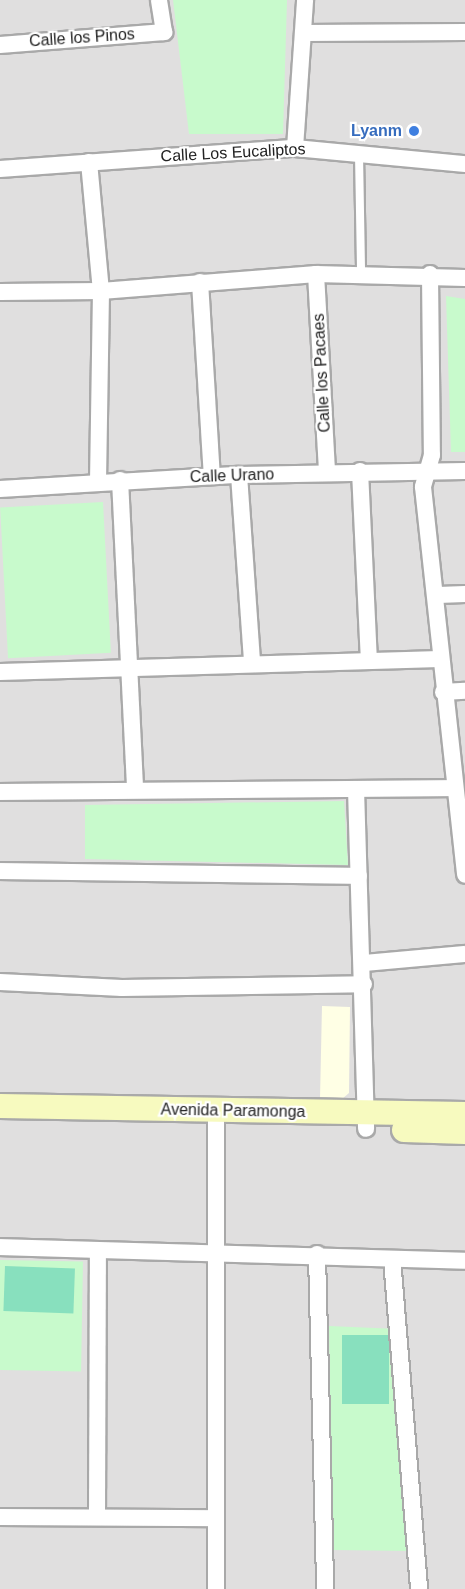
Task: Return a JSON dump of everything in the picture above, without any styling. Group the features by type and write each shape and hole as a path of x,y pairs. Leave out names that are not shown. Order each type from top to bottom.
{"street":[{"name":"Calle los Pinos","path":"0,45 164,32 159,0"},
{"path":"295,148 305,0"},
{"path":"304,33 465,32"},
{"name":"Calle Los Eucaliptos","path":"0,169 295,148 465,164"},
{"path":"89,162 100,291 98,482"},
{"path":"0,292 100,291 316,274 430,274 465,278"},
{"name":"Calle los Pacaes","path":"316,274 327,472"},
{"path":"430,274 428,470 423,487 438,595 443,692 465,875"},
{"path":"200,282 212,476"},
{"path":"360,471 369,661"},
{"name":"Calle Urano","path":"0,489 212,476 360,471 465,471"},
{"path":"239,475 252,663"},
{"path":"120,480 127,669 135,789"},
{"path":"438,595 465,594"},
{"path":"0,672 440,659"},
{"path":"443,692 465,691"},
{"path":"0,792 135,789 455,788"},
{"path":"356,789 358,876 364,963 366,1122"},
{"path":"0,871 358,876"},
{"path":"364,963 465,954"},
{"path":"0,982 122,988 364,984"},
{"name":"Avenida Paramonga","path":"0,1106 216,1118 366,1122 465,1132"},
{"name":"Avenida Paramonga","path":"366,1122 465,1114"},
{"path":"216,1118 216,1589"},
{"name":"Avenida Paramonga","path":"0,1122 216,1118"},
{"path":"0,1247 216,1256 317,1254 465,1261"},
{"path":"97,1517 99,1252"},
{"path":"317,1254 325,1589"},
{"path":"392,1259 419,1589"},
{"path":"0,1517 216,1518"}],"lane":[{"path":"359,154 361,274"}],"shaded area":[{"path":"0,0 465,0 465,1589 0,1589"},
{"path":"322,1006 350,1007 349,1093 342,1099 320,1099"}],"green space":[{"path":"173,0 287,0 283,134 189,134"},
{"path":"446,296 465,299 465,452 451,452"},
{"path":"103,502 111,653 8,658 0,507"},
{"path":"344,801 348,865 85,859 85,805"},
{"path":"0,1260 83,1261 81,1371 0,1370"},
{"path":"5,1266 75,1268 73,1313 3,1311"},
{"path":"329,1326 398,1329 410,1551 332,1550"},
{"path":"342,1335 389,1335 389,1404 342,1404"}],"place":[{"name":"Lyanm","path":"414,131"}]}
